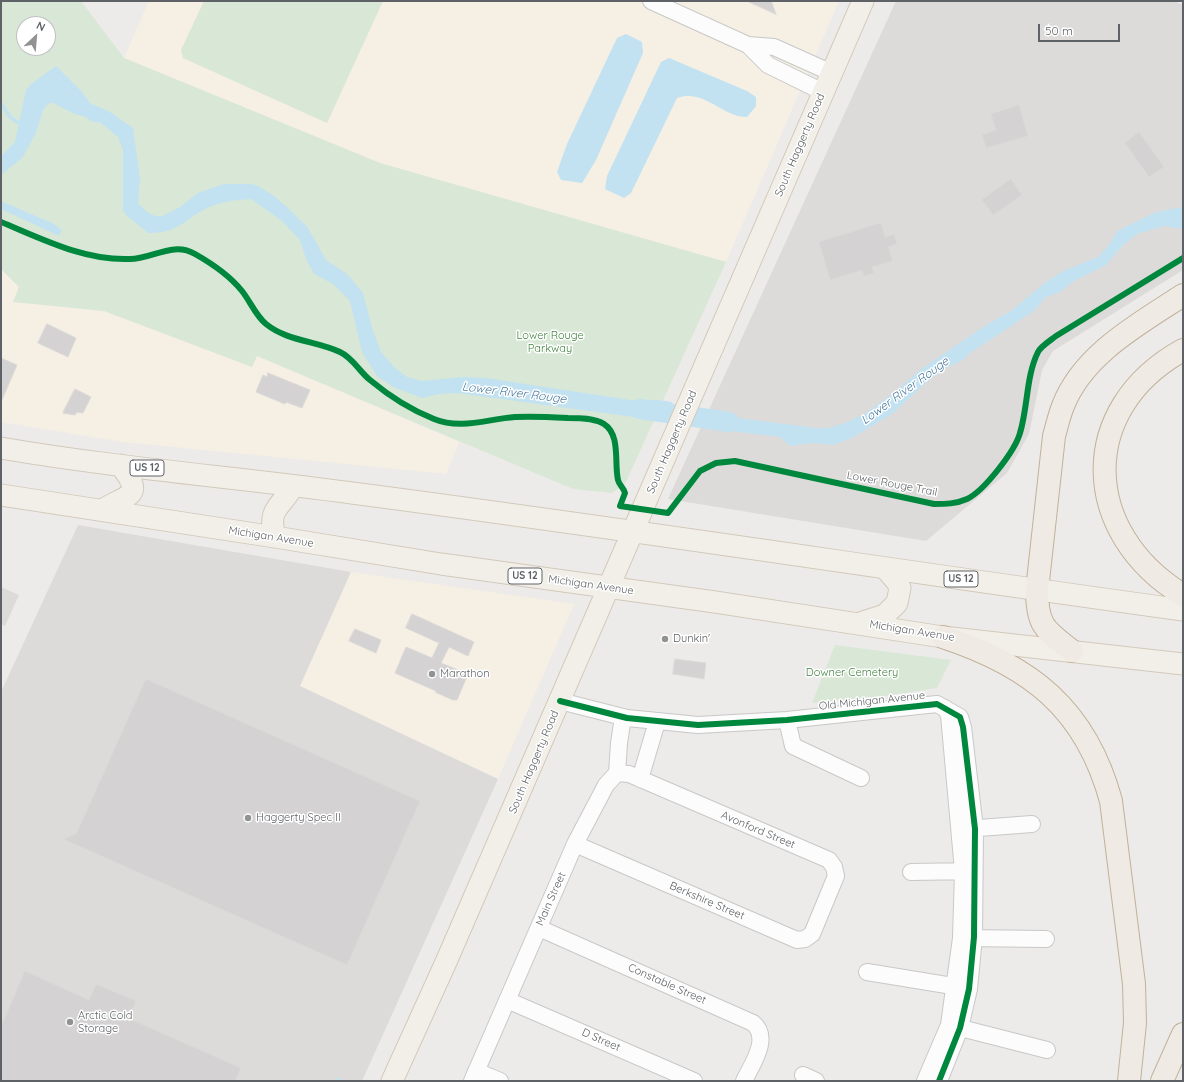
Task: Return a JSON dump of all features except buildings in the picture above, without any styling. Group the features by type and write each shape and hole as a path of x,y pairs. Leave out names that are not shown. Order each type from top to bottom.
{"highway":[{"path":"1072,651 1042,625 1037,610 1037,590 1054,436 1063,405 1077,381 1097,357 1137,325 1183,295"},
{"path":"1183,350 1151,371 1122,404 1115,419 1108,443 1106,482 1114,519 1123,538 1135,555 1150,570 1183,594"},
{"path":"943,637 973,647 1001,659 1046,690 1068,713 1096,756 1111,801 1132,959 1135,1023 1129,1081"},
{"path":"1162,1081 1183,1034"}],"main road":[{"name":"South Haggerty Road","path":"392,1081 446,962 560,701 863,1"},
{"name":"US 12","path":"1,448 120,465 293,486 634,531 1183,610"},
{"path":"102,510 128,497 132,491 134,485 120,465"},
{"path":"275,537 271,524 274,512 278,505 285,500 293,486"},
{"name":"Michigan Avenue","path":"1,495 441,564 860,623 943,637 1183,664"},
{"path":"860,623 886,615 896,603 900,588 897,582 884,568"}],"street":[{"path":"651,1 748,45 774,47 832,73"},
{"path":"748,45 768,65 824,92"},
{"name":"Old Michigan Avenue","path":"560,701 623,717 656,722 698,724 787,720 937,704 960,717 963,727 968,829 969,871 967,938 962,988 954,1027 939,1081"},
{"path":"617,773 618,743 623,717"},
{"path":"787,720 793,746 861,778"},
{"path":"640,778 656,722"},
{"name":"Avonford Street","path":"617,773 629,774 640,778 829,860 834,867 836,876 824,907"},
{"name":"Main Street","path":"474,1076 575,844 606,785 617,773"},
{"path":"968,829 1032,824"},
{"name":"Berkshire Street","path":"575,844 797,940 805,939 812,934 824,907"},
{"path":"911,872 969,871"},
{"name":"Constable Street","path":"539,928 753,1022 759,1029 761,1038 744,1081"},
{"path":"967,938 1046,939"},
{"path":"867,972 962,988"},
{"name":"D Street","path":"508,1000 694,1081"},
{"path":"954,1027 1046,1050"},
{"name":"Old Michigan Avenue","path":"925,1081 954,1027"},
{"path":"474,1076 500,1081"}],"shaded area":[{"path":"149,1 839,1 726,262 380,163 124,58"},
{"path":"896,1 1174,1 1183,5 1183,270 1053,351 1042,370 1029,434 1007,473 926,541 668,499"},
{"path":"1,269 19,287 13,302 104,311 252,366 257,356 459,442 446,474 123,442 1,422"},
{"path":"78,525 351,572 300,686 498,779 362,1081 1,1081 1,692"},
{"path":"351,572 574,604 498,779 300,686"},
{"path":"1,587 19,595 5,626 1,624"}],"green space":[{"name":"Lower Rouge Parkway","path":"1,1 81,1 124,58 380,163 726,262 625,484 612,493 573,489 257,356 252,367 104,311 13,302 19,287 1,269"},
{"path":"204,1 383,1 327,123 183,58 181,50"},
{"name":"Downer Cemetery","path":"835,645 951,660 937,688 893,695 812,703"}],"water":[{"path":"626,34 642,42 643,53 596,160 582,183 561,180 557,172 567,144 617,38"},
{"path":"669,58 747,91 756,97 756,106 747,117 729,113 696,97 687,96 677,98 631,193 624,198 605,189 607,176 661,62"},
{"path":"56,66 82,92 90,103 110,112 133,128 140,178 138,203 147,212 155,216 163,216 180,207 198,193 224,184 252,184 274,196 308,228 326,260 347,274 363,293 373,331 381,352 395,368 407,377 422,381 462,377 486,378 630,400 659,400 672,402 663,421 457,393 439,394 422,398 393,387 377,376 362,352 350,301 333,284 314,274 306,259 300,240 282,221 251,199 217,204 203,210 176,228 159,233 148,233 123,211 123,150 118,137 101,123 90,121 86,117 75,114 53,103 49,103 43,110 36,133 22,158 1,175 1,156 15,142 26,90 31,84"},
{"path":"1,201 54,224 62,230 59,236 1,209"},
{"path":"1183,207 1183,229 1164,226 1137,234 1122,246 1106,265 1074,281 1060,292 1046,297 1034,311 970,353 963,360 948,367 930,379 892,414 852,438 833,445 812,443 790,446 780,437 698,427 707,409 738,418 816,428 828,428 848,422 867,412 896,391 920,370 986,325 1011,311 1046,282 1063,271 1098,257 1109,245 1117,231 1156,212"}],"waterway":[{"path":"1,103 10,117 23,126"},
{"name":"Lower River Rouge","path":"640,409 729,422"}],"cycle path":[{"name":"Lower Rouge Trail","path":"1,222 64,248 80,253 113,259 130,259 171,250 187,250 214,266 232,280 242,291 259,317 274,330 340,352 352,361 366,376 384,391 408,407 434,419 454,424 474,423 515,417 582,418 600,422 609,429 615,442 618,480 625,493 620,506 668,513 700,471 716,463 735,461 934,504 946,504 963,501 974,495 982,488 1006,460 1017,441 1023,423 1031,371 1034,361 1041,348 1056,336 1183,258"},
{"path":"560,701 627,718 698,725 787,720 937,704 960,717 963,727 975,829 974,937 969,989 960,1028 939,1081"}],"place":[{"name":"Dunkin'","path":"665,639"},
{"name":"Marathon","path":"432,674"},
{"name":"Haggerty Spec II","path":"248,818"},
{"name":"Arctic Cold Storage","path":"70,1022"}]}
